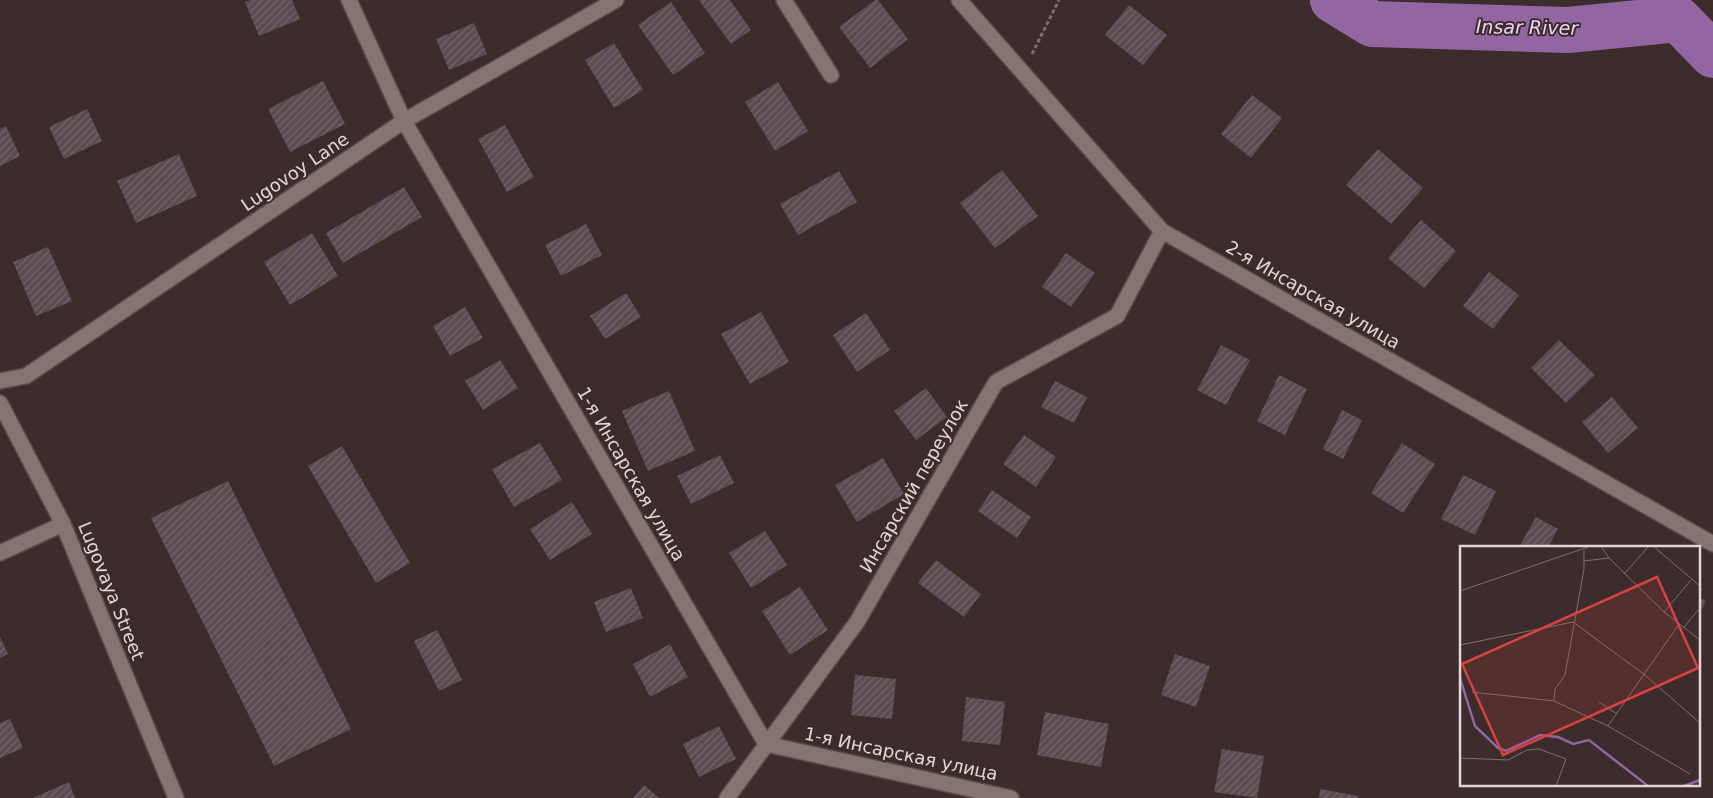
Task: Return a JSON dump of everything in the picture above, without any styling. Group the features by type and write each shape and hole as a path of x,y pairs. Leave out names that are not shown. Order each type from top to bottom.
{"street":[{"name":"1-я Инсарская улица","path":"350,0 404,121 766,744 1011,798"},
{"name":"Lugovoy Lane","path":"0,381 26,376 404,121 616,0"},
{"path":"784,0 831,75"},
{"name":"2-я Инсарская улица","path":"959,0 1162,231 1713,544"},
{"name":"Инсарский переулок","path":"727,798 858,622 996,382 1117,316 1162,231"},
{"name":"Lugovaya Street","path":"0,402 63,524 176,798"},
{"path":"0,553 63,524"}],"path":[{"path":"1022,72 1059,0"}],"building":[{"path":"250,0 292,0 300,19 259,36 245,2"},
{"path":"699,0 730,0 751,30 731,44"},
{"path":"875,0 878,0 908,39 870,68 839,27"},
{"path":"671,2 705,53 673,75 638,25"},
{"path":"1129,5 1167,35 1143,65 1105,35"},
{"path":"474,23 487,54 449,70 436,39"},
{"path":"614,43 643,90 614,108 585,60"},
{"path":"323,81 345,124 290,152 268,109"},
{"path":"778,82 808,131 775,151 745,102"},
{"path":"1252,95 1282,118 1251,158 1221,134"},
{"path":"87,109 102,141 64,159 49,127"},
{"path":"505,125 534,177 507,192 478,139"},
{"path":"6,126 20,156 0,166 0,129"},
{"path":"1378,149 1423,188 1391,224 1346,185"},
{"path":"179,154 197,196 136,223 117,181"},
{"path":"1002,170 1038,216 995,248 960,203"},
{"path":"839,171 857,202 798,235 780,204"},
{"path":"404,187 422,217 343,263 326,233"},
{"path":"1421,220 1456,251 1424,288 1388,258"},
{"path":"586,224 602,255 561,276 545,245"},
{"path":"312,233 338,276 290,305 264,262"},
{"path":"48,247 72,301 36,316 13,262"},
{"path":"1066,253 1095,273 1071,307 1042,287"},
{"path":"1489,272 1519,295 1493,329 1463,306"},
{"path":"626,293 641,317 605,339 590,316"},
{"path":"465,307 483,338 450,356 433,326"},
{"path":"761,312 789,362 750,384 721,334"},
{"path":"866,313 890,350 857,372 833,335"},
{"path":"1559,340 1595,375 1566,403 1531,368"},
{"path":"1221,345 1250,360 1226,405 1197,390"},
{"path":"500,360 518,388 483,410 465,381"},
{"path":"1279,375 1307,389 1285,435 1257,421"},
{"path":"1055,381 1087,397 1074,423 1041,407"},
{"path":"926,388 947,417 916,440 894,411"},
{"path":"669,391 695,451 648,471 622,411"},
{"path":"1612,397 1638,428 1608,453 1582,422"},
{"path":"1342,410 1362,420 1343,459 1323,449"},
{"path":"1024,435 1056,457 1036,487 1003,464"},
{"path":"540,443 562,480 514,507 492,469"},
{"path":"1402,443 1435,464 1403,513 1371,493"},
{"path":"342,446 410,563 376,583 308,466"},
{"path":"720,455 734,483 691,504 677,476"},
{"path":"883,458 904,494 857,522 835,485"},
{"path":"1463,475 1496,491 1475,535 1441,519"},
{"path":"228,481 351,729 274,766 151,518"},
{"path":"992,490 1031,517 1017,538 978,511"},
{"path":"572,502 592,534 550,560 530,529"},
{"path":"1536,517 1558,529 1549,546 1520,546"},
{"path":"765,531 787,565 751,588 729,553"},
{"path":"936,560 981,594 964,617 918,583"},
{"path":"800,587 828,630 790,655 762,611"},
{"path":"631,588 643,618 606,632 594,602"},
{"path":"1700,598 1706,601 1700,611"},
{"path":"437,630 462,680 439,691 414,641"},
{"path":"0,637 8,654 0,658"},
{"path":"670,644 688,677 650,697 633,664"},
{"path":"1175,654 1210,666 1196,707 1161,695"},
{"path":"855,675 896,679 892,719 851,715"},
{"path":"966,697 1005,702 1000,745 962,741"},
{"path":"1045,712 1109,724 1101,767 1037,755"},
{"path":"10,719 23,748 0,758 0,723"},
{"path":"719,726 736,759 699,777 683,744"},
{"path":"1222,749 1264,756 1257,798 1214,792"},
{"path":"69,782 75,798 33,798"},
{"path":"644,785 659,798 633,798"},
{"path":"1320,789 1358,796 1358,798 1319,798"}],"waterway":[{"name":"Insar River","path":"1333,0 1372,24 1568,30 1678,19 1713,55"}]}
